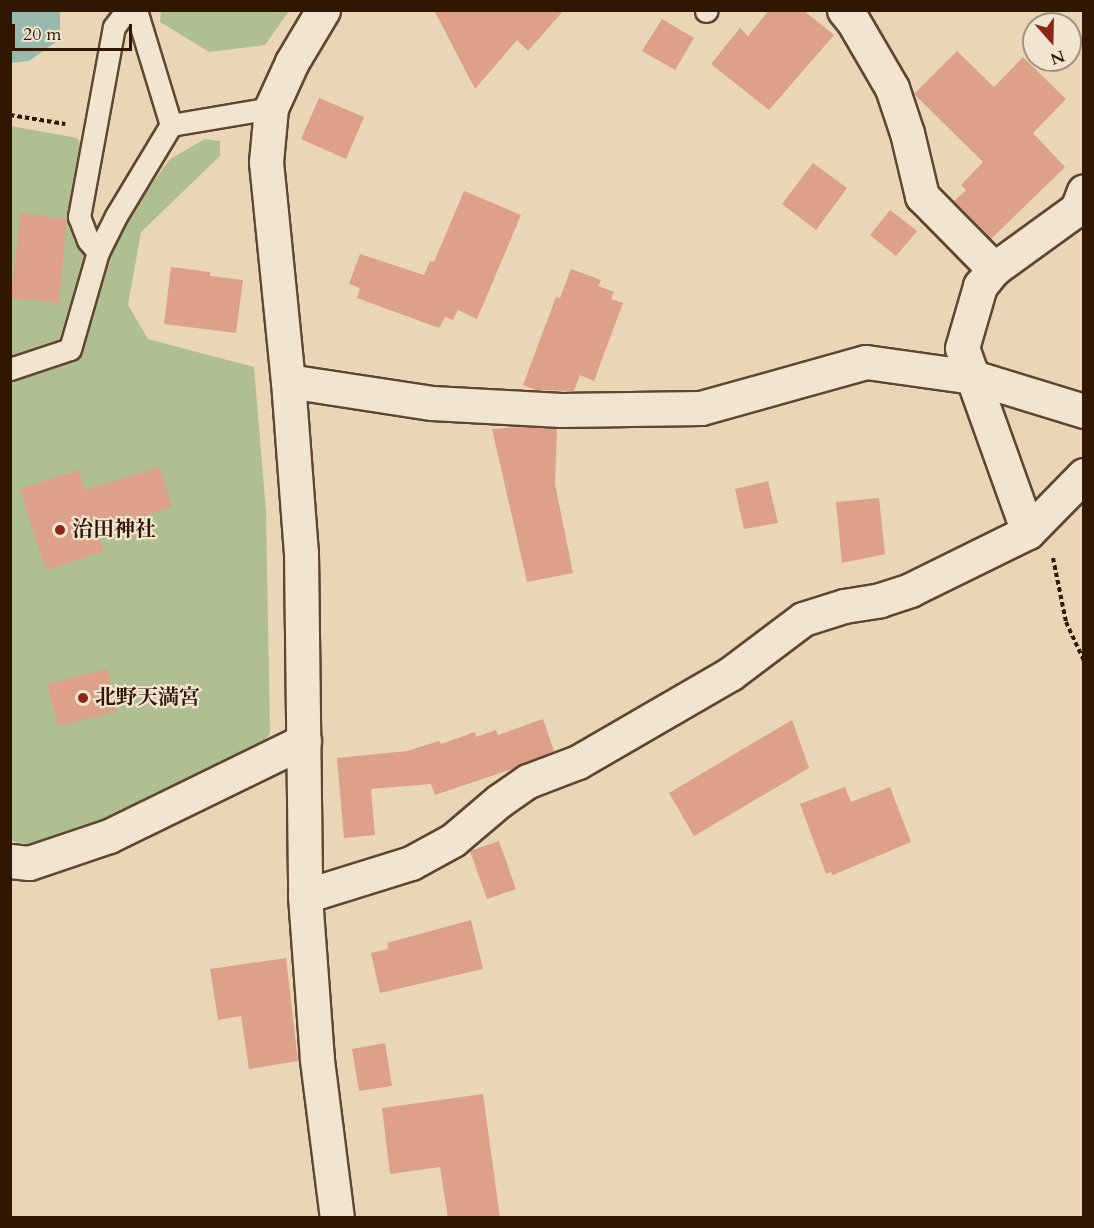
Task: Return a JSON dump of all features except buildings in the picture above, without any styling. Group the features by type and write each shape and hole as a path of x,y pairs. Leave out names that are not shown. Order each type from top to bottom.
{"street":[{"path":"323,10 292,62 271,108 266,162 288,381 301,553 305,896 317,1060 337,1218"},
{"path":"844,10 853,21 892,88 907,133 922,196 994,269"},
{"path":"1028,532 962,348 980,286 994,269 1077,209 1083,191"},
{"path":"288,381 432,403 573,410 701,408 866,362 973,377 1083,411"},
{"path":"305,896 411,863 453,840 499,801 528,781 578,762 730,674 803,619 844,606 880,600 910,590 1028,532 1083,475"},
{"path":"10,861 29,863 109,836 304,741"}],"lane":[{"path":"98,252 88,240 79,217 114,27 127,10"},
{"path":"10,369 70,349 98,252 116,216 171,125 136,10"},
{"path":"171,125 271,108"}],"path":[{"path":"10,115 95,130"},
{"path":"1028,532 1047,536 1062,590 1066,622 1083,661"}],"green space":[{"path":"161,10 289,11 265,45 209,52 160,22"},
{"path":"11,126 77,138 81,145 72,219 88,264 63,339 11,359"},
{"path":"205,139 220,141 220,156 141,232 128,305 148,339 254,367 266,511 270,733 266,740 100,823 30,845 11,841 10,381 79,358 119,229 170,159"}],"water":[{"path":"11,10 60,11 60,39 29,61 11,63"}],"place":[{"name":"治田神社","path":"60,530"},
{"name":"北野天満宮","path":"83,698"}]}
